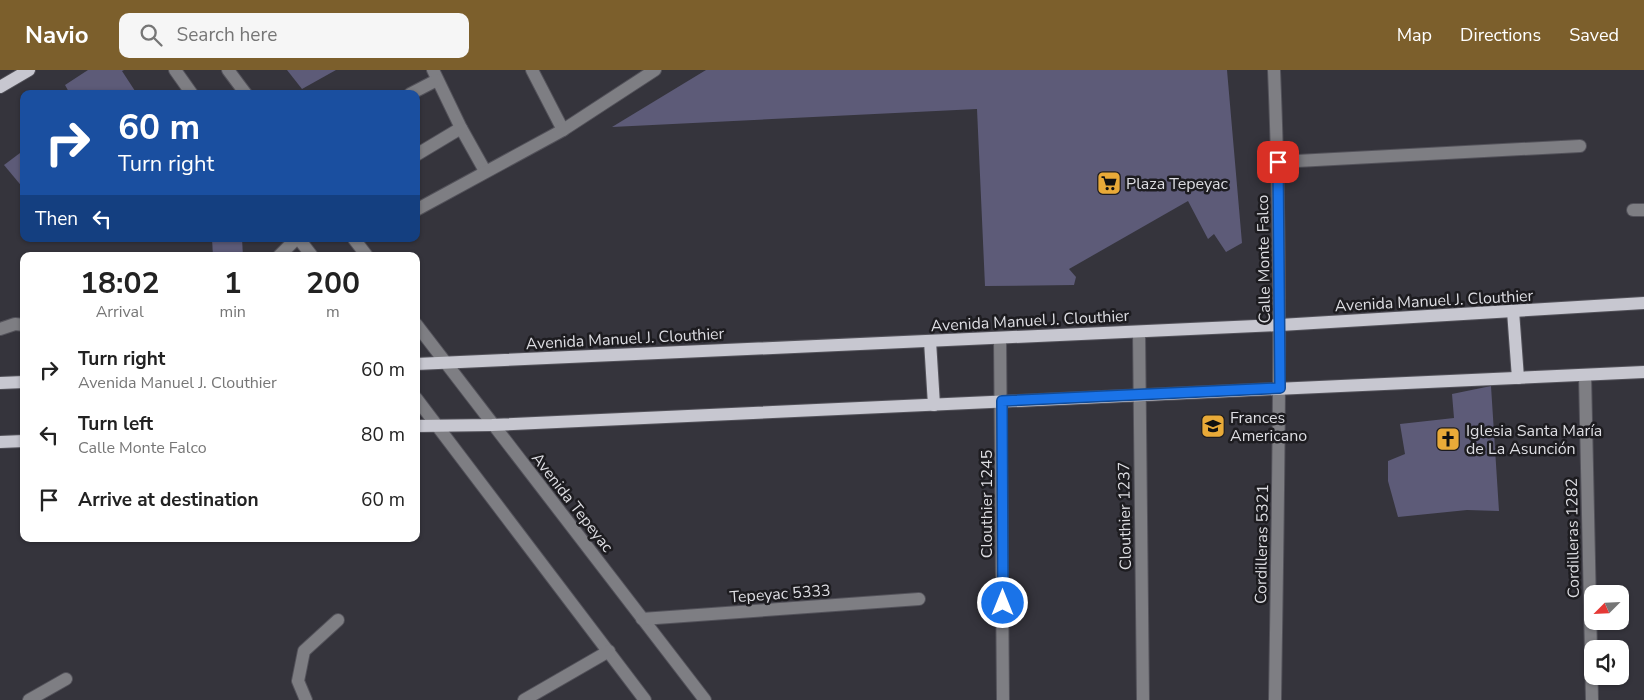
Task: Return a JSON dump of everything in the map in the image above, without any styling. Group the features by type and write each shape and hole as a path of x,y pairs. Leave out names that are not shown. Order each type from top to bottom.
{"main road":[{"path":"0,87 29,70"},
{"name":"Avenida Manuel J. Clouthier","path":"420,364 1280,325 1644,303"},
{"path":"1513,311 1518,378"},
{"path":"930,341 934,404"},
{"path":"420,426 1644,372"},
{"path":"0,383 20,382"},
{"path":"0,442 20,441"}],"street":[{"path":"174,70 189,90"},
{"path":"228,70 243,90"},
{"path":"532,70 563,130"},
{"path":"420,208 563,130 655,70"},
{"name":"Calle Monte Falco","path":"1274,70 1278,162 1280,388"},
{"path":"415,90 435,75 485,171"},
{"path":"420,153 461,128"},
{"path":"1278,162 1580,146"},
{"path":"283,252 294,242"},
{"path":"300,242 308,252"},
{"path":"0,329 15,324 20,325"},
{"name":"Avenida Tepeyac","path":"420,330 705,700"},
{"name":"Clouthier 1237","path":"1139,332 1138,395 1144,700"},
{"name":"Clouthier 1245","path":"1000,338 1004,700"},
{"name":"Cordilleras 1282","path":"1584,375 1592,700"},
{"name":"Cordilleras 5321","path":"1274,700 1280,388"},
{"path":"420,403 645,700"},
{"name":"Tepeyac 5333","path":"642,619 919,599"},
{"path":"306,700 298,681 304,651 338,620"},
{"path":"524,700 608,651"},
{"path":"29,700 66,679"}],"building":[{"path":"88,70 124,70 122,71 134,90 68,90 65,85"},
{"path":"287,70 336,70 302,89"},
{"name":"Plaza Tepeyac","path":"706,70 1227,70 1242,243 1226,252 1214,234 1208,239 1188,201 1069,269 1076,277 1074,285 985,286 977,109 612,127"},
{"path":"20,153 20,184 4,165"},
{"path":"212,242 242,242 243,252 213,252"},
{"name":"Iglesia Santa María de La Asunción","path":"1491,386 1499,511 1467,510 1398,517 1388,481 1388,461 1405,454 1400,424 1454,418 1452,394"}],"place":[{"name":"Plaza Tepeyac","path":"1109,183"},
{"name":"Frances Americano","path":"1213,426"},
{"name":"Iglesia Santa María de La Asunción","path":"1448,439"}],"route":[{"path":"1003,603 1002,401 1280,388 1278,162"}]}
